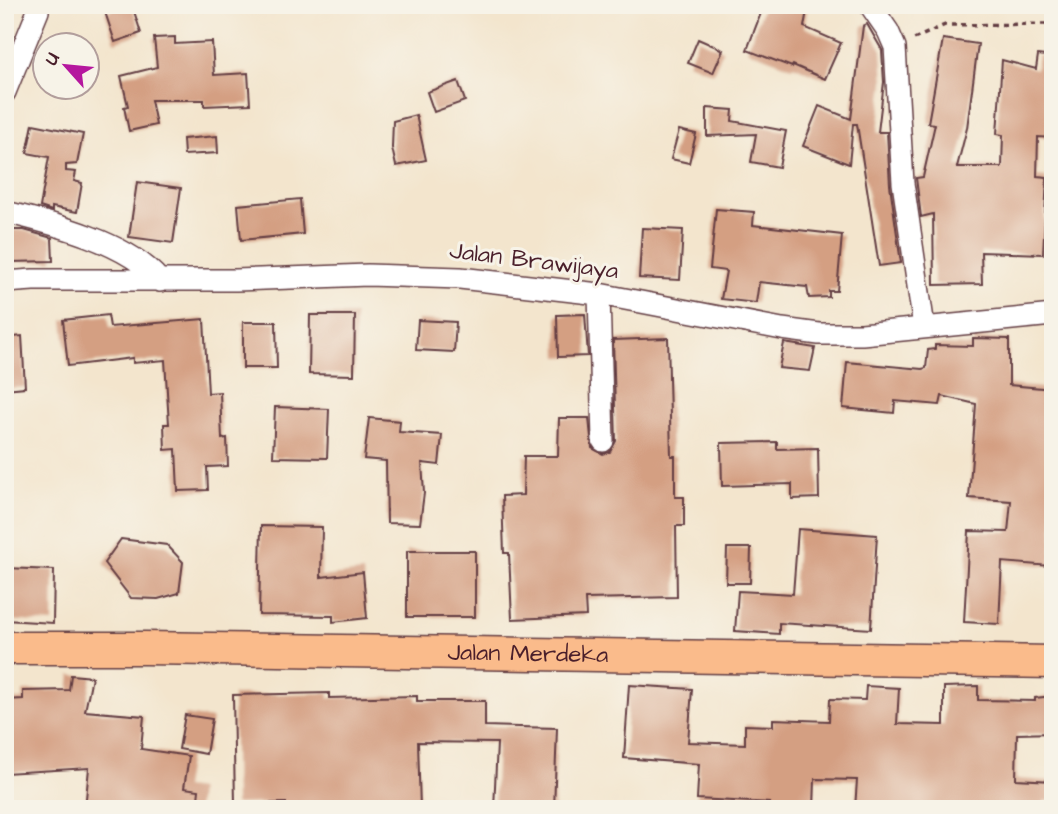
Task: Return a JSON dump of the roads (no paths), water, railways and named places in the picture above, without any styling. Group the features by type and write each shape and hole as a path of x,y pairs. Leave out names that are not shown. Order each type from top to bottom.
{"highway":[{"name":"Jalan Merdeka","path":"5,648 1053,662"}],"street":[{"path":"870,5 888,31 894,47 903,183 924,327"},
{"path":"5,92 38,11"},
{"path":"5,194 11,213 40,220 111,246 138,259 160,281"},
{"name":"Jalan Brawijaya","path":"5,282 413,275 503,281 598,294 782,330 820,334 862,334 1053,315"},
{"path":"598,294 603,441"}]}
